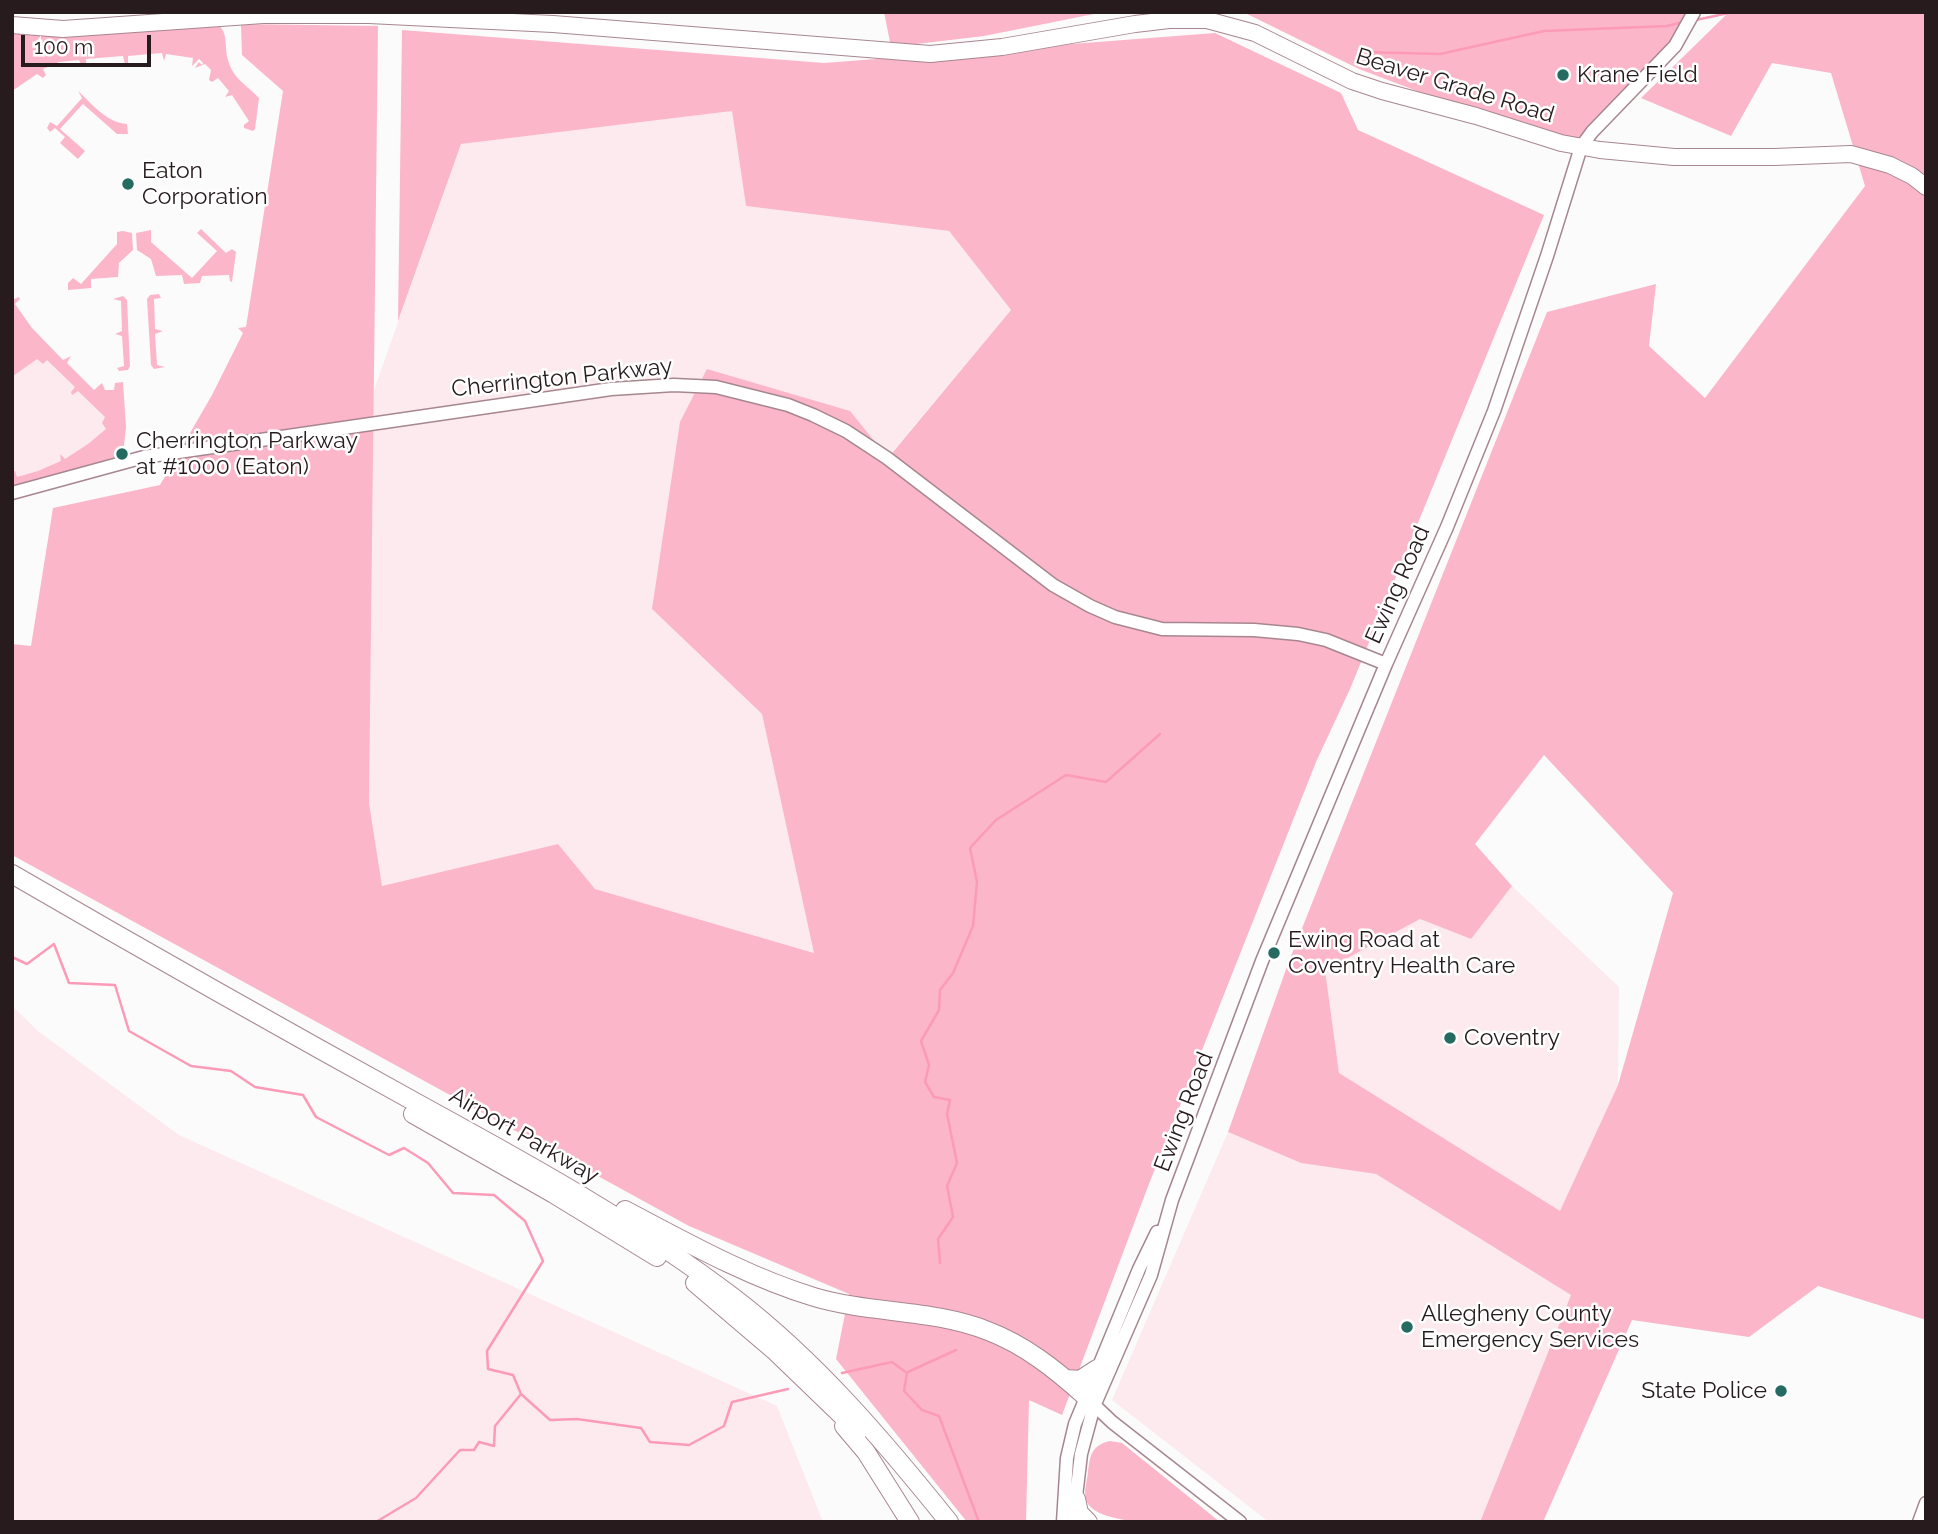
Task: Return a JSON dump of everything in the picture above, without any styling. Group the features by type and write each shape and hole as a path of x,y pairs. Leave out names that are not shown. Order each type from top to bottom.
{"highway":[{"name":"Airport Parkway","path":"12,874 482,1138 625,1222 736,1299 841,1394 902,1463 949,1522"},
{"name":"Airport Parkway","path":"12,887 554,1194 701,1287 845,1417 935,1522"},
{"path":"482,1138 539,1164 736,1267 799,1292 842,1305 946,1320 988,1331 1028,1351 1090,1401"},
{"path":"1066,1379 1080,1380 1097,1369"},
{"path":"804,1378 866,1452 910,1522"},
{"path":"1076,1499 1079,1513 1088,1522"}],"main road":[{"name":"Beaver Grade Road","path":"12,25 73,29 291,14 554,18 930,54 1002,47 1135,24 1169,20 1207,20 1255,33 1352,80 1382,91 1581,147 1674,157 1851,154 1890,165 1926,187"}],"street":[{"name":"Ewing Road","path":"1073,1522 1081,1454 1097,1369 1139,1269 1172,1200 1262,961 1494,411 1581,147 1592,132 1675,46 1694,12"},
{"name":"Cherrington Parkway","path":"12,493 144,457 611,389 674,385 716,387 788,405 846,431 887,458 1053,585 1103,612 1162,629 1254,629 1298,634 1326,640 1386,664"},
{"name":"Ewing Road","path":"1063,1522 1067,1458 1090,1401 1151,1275 1172,1200"},
{"path":"1090,1401 1240,1522"},
{"path":"1919,1522 1926,1503"}],"shaded area":[{"path":"884,12 1104,12 984,36 891,47"},
{"path":"1243,12 1691,12 1665,50 1575,141 1446,102 1359,69"},
{"path":"1729,12 1926,12 1926,1320 1818,1286 1749,1337 1632,1320 1543,1522 1480,1522 1571,1295 1376,1174 1301,1163 1228,1132 1289,961 1547,312 1656,284 1649,346 1705,398 1865,186 1831,73 1772,63 1731,136 1641,98","holes":["1544,755 1673,893 1618,1085 1560,1211 1339,1073 1325,970 1420,919 1471,939 1512,886 1475,844"]},
{"path":"217,24 225,35 228,60 233,72 259,98 253,131 244,128 249,121 232,95 225,97 229,91 218,78 212,82 209,80 211,70 205,64 195,68 199,62 202,65 203,63 199,59 192,66 193,58 166,54 164,61 162,53 128,56 128,63 125,64 123,56 86,59 86,66 82,67 79,60 59,62 43,69 46,75 43,78 37,74 12,91 12,30"},
{"path":"241,24 378,26 369,803 382,886 558,844 595,889 814,953 762,714 652,609 680,422 707,369 850,411 888,458 1011,310 949,231 746,206 732,111 461,144 398,321 402,30 824,63 1215,33 1341,93 1358,130 1544,215 1350,689 1316,762 1147,1189 1062,1415 1029,1400 1026,1522 967,1522 836,1359 849,1294 689,1226 12,855 12,644 31,646 53,508 160,485 212,395 243,333 238,328 246,327 283,91 242,55"},
{"path":"78,91 106,117 127,124 128,134 117,134 83,104 60,129 85,151 78,159 60,143 65,137 55,128 50,132 47,128 50,122 57,126 82,98"},
{"path":"732,111 746,206 949,231 1011,310 887,458 652,609 762,714 815,953 594,889 558,844 382,886 369,803 374,390 461,144"},
{"path":"201,229 226,253 232,249 236,252 232,282 229,275 202,276 200,283 184,284 182,275 156,276 151,259 137,250 136,233 151,230 151,242 192,278 217,251 197,233"},
{"path":"117,232 132,233 133,250 119,263 118,277 91,279 91,288 68,290 68,283 73,278 81,284 117,244"},
{"path":"159,294 161,298 154,299 155,329 163,331 155,334 157,365 165,367 154,369 151,365 147,299 150,295"},
{"path":"123,296 127,300 130,366 128,370 119,371 117,368 124,366 122,336 115,334 122,331 121,301 113,299"},
{"path":"19,297 15,304 32,328 63,360 71,356 67,363 94,390 102,383 105,390 114,390 115,383 123,382 126,427 123,455 12,488 12,471 15,471 17,477 61,461 60,454 65,459 106,429 102,423 105,417 78,391 72,395 75,387 47,360 43,364 37,359 13,376 12,300"},
{"path":"12,312 120,425 113,441 12,490"},
{"path":"1512,886 1619,987 1618,1085 1560,1212 1339,1074 1325,970 1420,919 1471,939"},
{"path":"12,1006 38,1031 179,1135 777,1406 823,1522 12,1522"},
{"path":"1228,1132 1301,1163 1376,1174 1571,1295 1480,1522 1269,1522 1112,1400"},
{"path":"1110,1441 1122,1443 1220,1522 1130,1521 1098,1512 1088,1504 1085,1489 1091,1456 1099,1445"}],"waterway":[{"path":"1696,20 1733,12"},
{"path":"1364,52 1440,54 1544,31 1667,26 1683,22"},
{"path":"940,1263 938,1239 953,1217 947,1186 957,1163 947,1114 950,1100 934,1097 925,1082 929,1065 921,1041 939,1010 940,990 953,973 973,926 977,882 970,848 996,820 1066,775 1106,782 1160,734"},
{"path":"12,957 27,964 54,944 69,983 115,985 129,1031 191,1066 231,1071 255,1087 303,1095 316,1117 389,1155 404,1148 428,1163 453,1193 494,1195 525,1221 543,1261 487,1351 488,1369 513,1375 521,1394 550,1420 577,1419 641,1428 650,1442 689,1445 724,1426 732,1402 788,1389"},
{"path":"908,1372 956,1350"},
{"path":"842,1373 892,1362 907,1373 904,1391 922,1410 939,1416 979,1522"},
{"path":"376,1522 416,1498 460,1450 474,1450 479,1442 494,1446 495,1426 521,1394"}],"place":[{"name":"Krane Field","path":"1563,75"},
{"name":"Eaton Corporation","path":"128,184"},
{"name":"Cherrington Parkway at #1000 (Eaton)","path":"122,454"},
{"name":"Ewing Road at Coventry Health Care","path":"1274,953"},
{"name":"Coventry","path":"1450,1038"},
{"name":"Allegheny County Emergency Services","path":"1407,1327"},
{"name":"State Police","path":"1781,1391"}]}
